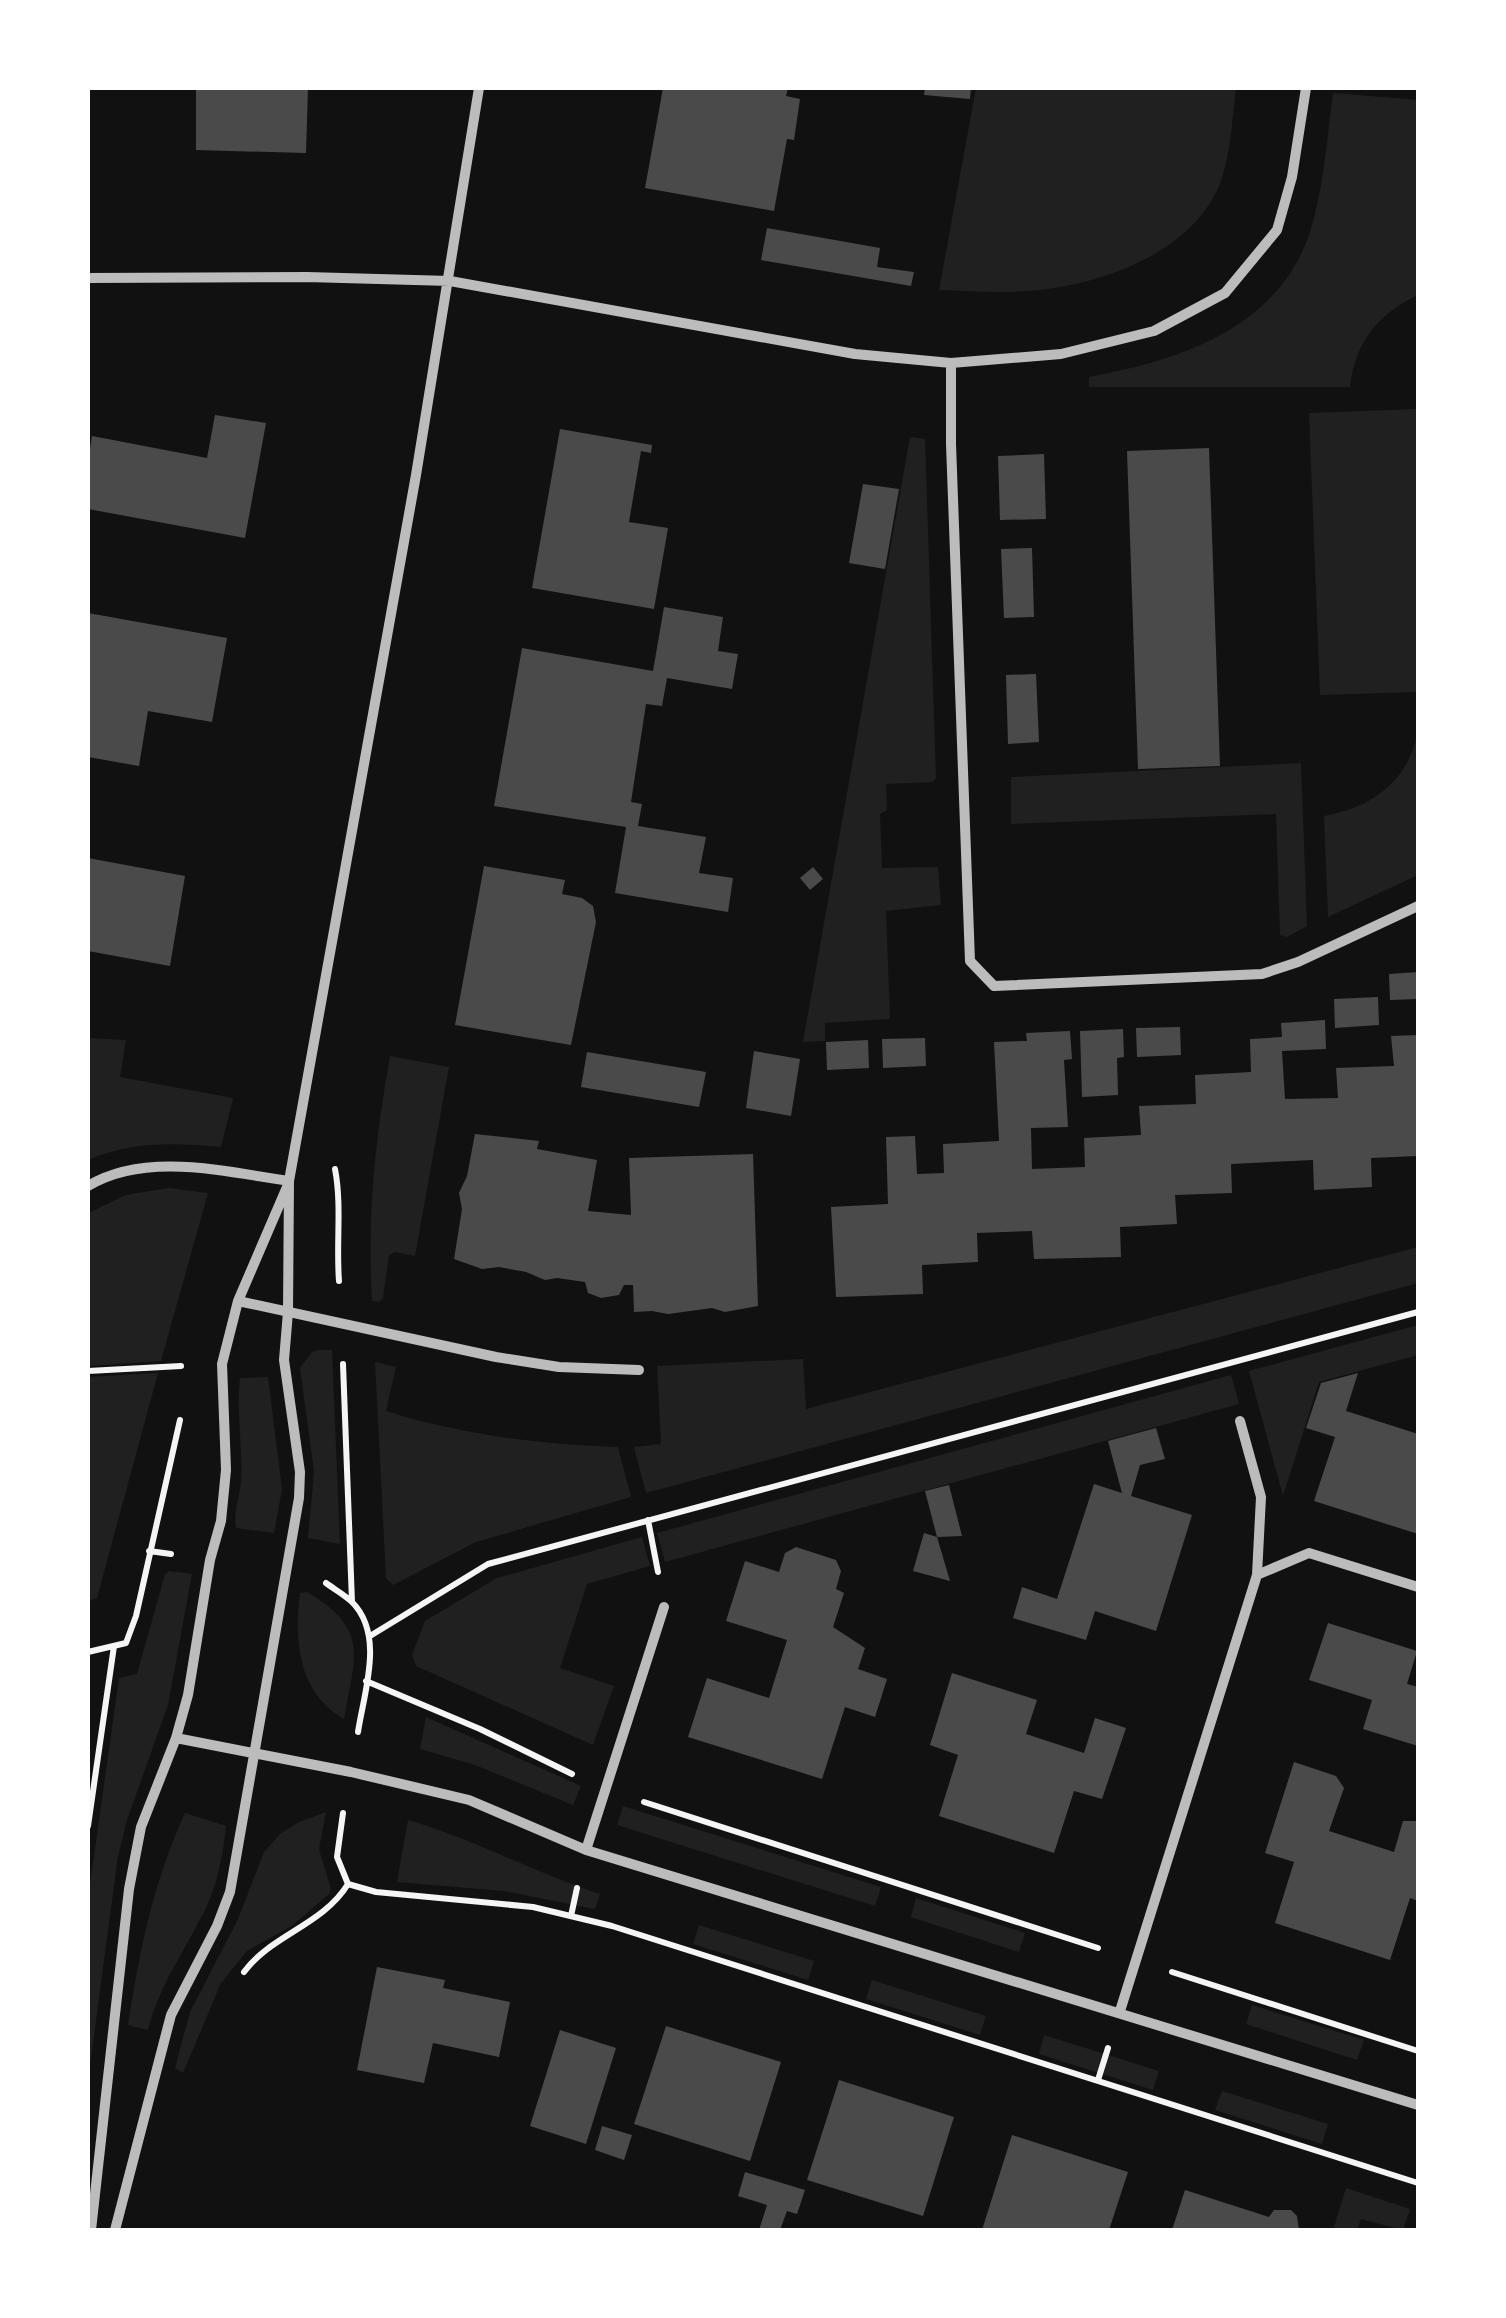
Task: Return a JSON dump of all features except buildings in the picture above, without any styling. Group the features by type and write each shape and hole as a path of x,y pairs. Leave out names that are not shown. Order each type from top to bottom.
{"street":[{"path":"115,2230 171,2016 218,1926 230,1892 299,1498 300,1472 284,1360 289,1181 450,281 479,88"},
{"path":"88,278 450,281 856,354 951,363 1061,354 1154,330 1225,293 1277,230 1292,177 1306,88"},
{"path":"951,363 970,960 994,986 1262,974 1298,962 1418,906"},
{"path":"88,1186 132,1169 180,1168 289,1181"},
{"path":"91,2230 128,1890 141,1827 176,1738 188,1695 210,1560 221,1521 226,1470 222,1364 238,1301 289,1181"},
{"path":"238,1301 496,1358 560,1367 639,1370"},
{"path":"1120,2011 1258,1575 1262,1498 1240,1421"},
{"path":"1258,1575 1310,1553 1418,1587"},
{"path":"586,1850 664,1607"},
{"path":"176,1738 469,1800 586,1850 1418,2105"}],"path":[{"path":"352,1602 370,1636 488,1564 1418,1312"},
{"path":"88,1652 126,1643 136,1616 149,1551"},
{"path":"88,1826 114,1646"},
{"path":"366,1682 480,1729 604,1790 1418,2051"},
{"path":"235,1984 252,1960 314,1920 340,1898 348,1884 376,1892 534,1907 612,1926 1418,2183"}],"shaded area":[{"path":"976,88 1236,88 1229,150 1219,186 1188,229 1167,246 1118,271 1039,290 939,290"},
{"path":"1333,93 1418,100 1418,295 1391,311 1371,331 1357,356 1350,387 1089,387 1089,377 1158,361 1223,334 1276,292 1296,263 1311,229"},
{"path":"1418,409 1418,692 1320,695 1309,413"},
{"path":"910,437 925,439 936,778 933,782 886,784 887,810 880,814 882,868 938,867 941,905 886,911 890,1019 825,1023 825,1041 803,1042"},
{"path":"1418,730 1418,875 1328,917 1324,816 1358,806 1386,789 1406,764"},
{"path":"1301,763 1307,926 1287,937 1280,935 1276,814 1011,824 1011,777"},
{"path":"88,1038 126,1040 120,1077 233,1098 221,1147 153,1145 121,1149 88,1160"},
{"path":"390,1056 449,1067 415,1256 395,1252 389,1255 383,1298 379,1302 372,1301 372,1208 376,1148"},
{"path":"168,1188 208,1193 161,1361 88,1366 88,1213 126,1195"},
{"path":"1418,1247 1418,1283 646,1493 634,1447 661,1444 657,1366 803,1359 806,1409"},
{"path":"1418,1325 1418,1355 1319,1382 1283,1496 1249,1371"},
{"path":"332,1350 340,1544 308,1538 314,1472 300,1368 312,1352"},
{"path":"375,1362 396,1367 386,1411 501,1437 618,1447 631,1497 476,1542 393,1585 386,1578"},
{"path":"158,1373 97,1598 88,1601 88,1377"},
{"path":"1231,1375 1239,1404 665,1562 657,1533"},
{"path":"268,1377 282,1489 274,1533 236,1528 235,1522 241,1481 240,1378"},
{"path":"642,1537 650,1566 587,1584 560,1668 614,1686 593,1745 416,1666 412,1655 425,1621 497,1578"},
{"path":"169,1571 192,1574 168,1705 118,1856 88,2080 88,1898 119,1678 137,1674"},
{"path":"307,1592 327,1605 349,1632 354,1661 344,1719 317,1695 302,1664 298,1611 300,1593"},
{"path":"426,1717 581,1786 573,1805 475,1765 420,1749"},
{"path":"623,1806 881,1887 875,1906 617,1825"},
{"path":"326,1812 319,1849 331,1889 329,1894 293,1925 247,1951 221,1983 183,2073 175,2068 190,2012 238,1919 264,1852 280,1834"},
{"path":"185,1813 226,1826 223,1848 210,1900 166,1983 148,2030 128,2025 156,1891"},
{"path":"408,1820 600,1894 595,1909 504,1891 397,1882"},
{"path":"916,1898 1025,1933 1019,1952 911,1917"},
{"path":"699,1925 814,1961 808,1980 693,1944"},
{"path":"872,1980 986,2016 980,2035 866,1999"},
{"path":"1252,2005 1364,2040 1357,2060 1246,2024"},
{"path":"1044,2035 1159,2071 1153,2090 1039,2054"},
{"path":"1222,2091 1328,2124 1322,2144 1215,2110"},
{"path":"1346,2188 1410,2209 1403,2230 1361,2219 1357,2230 1333,2230"}]}
